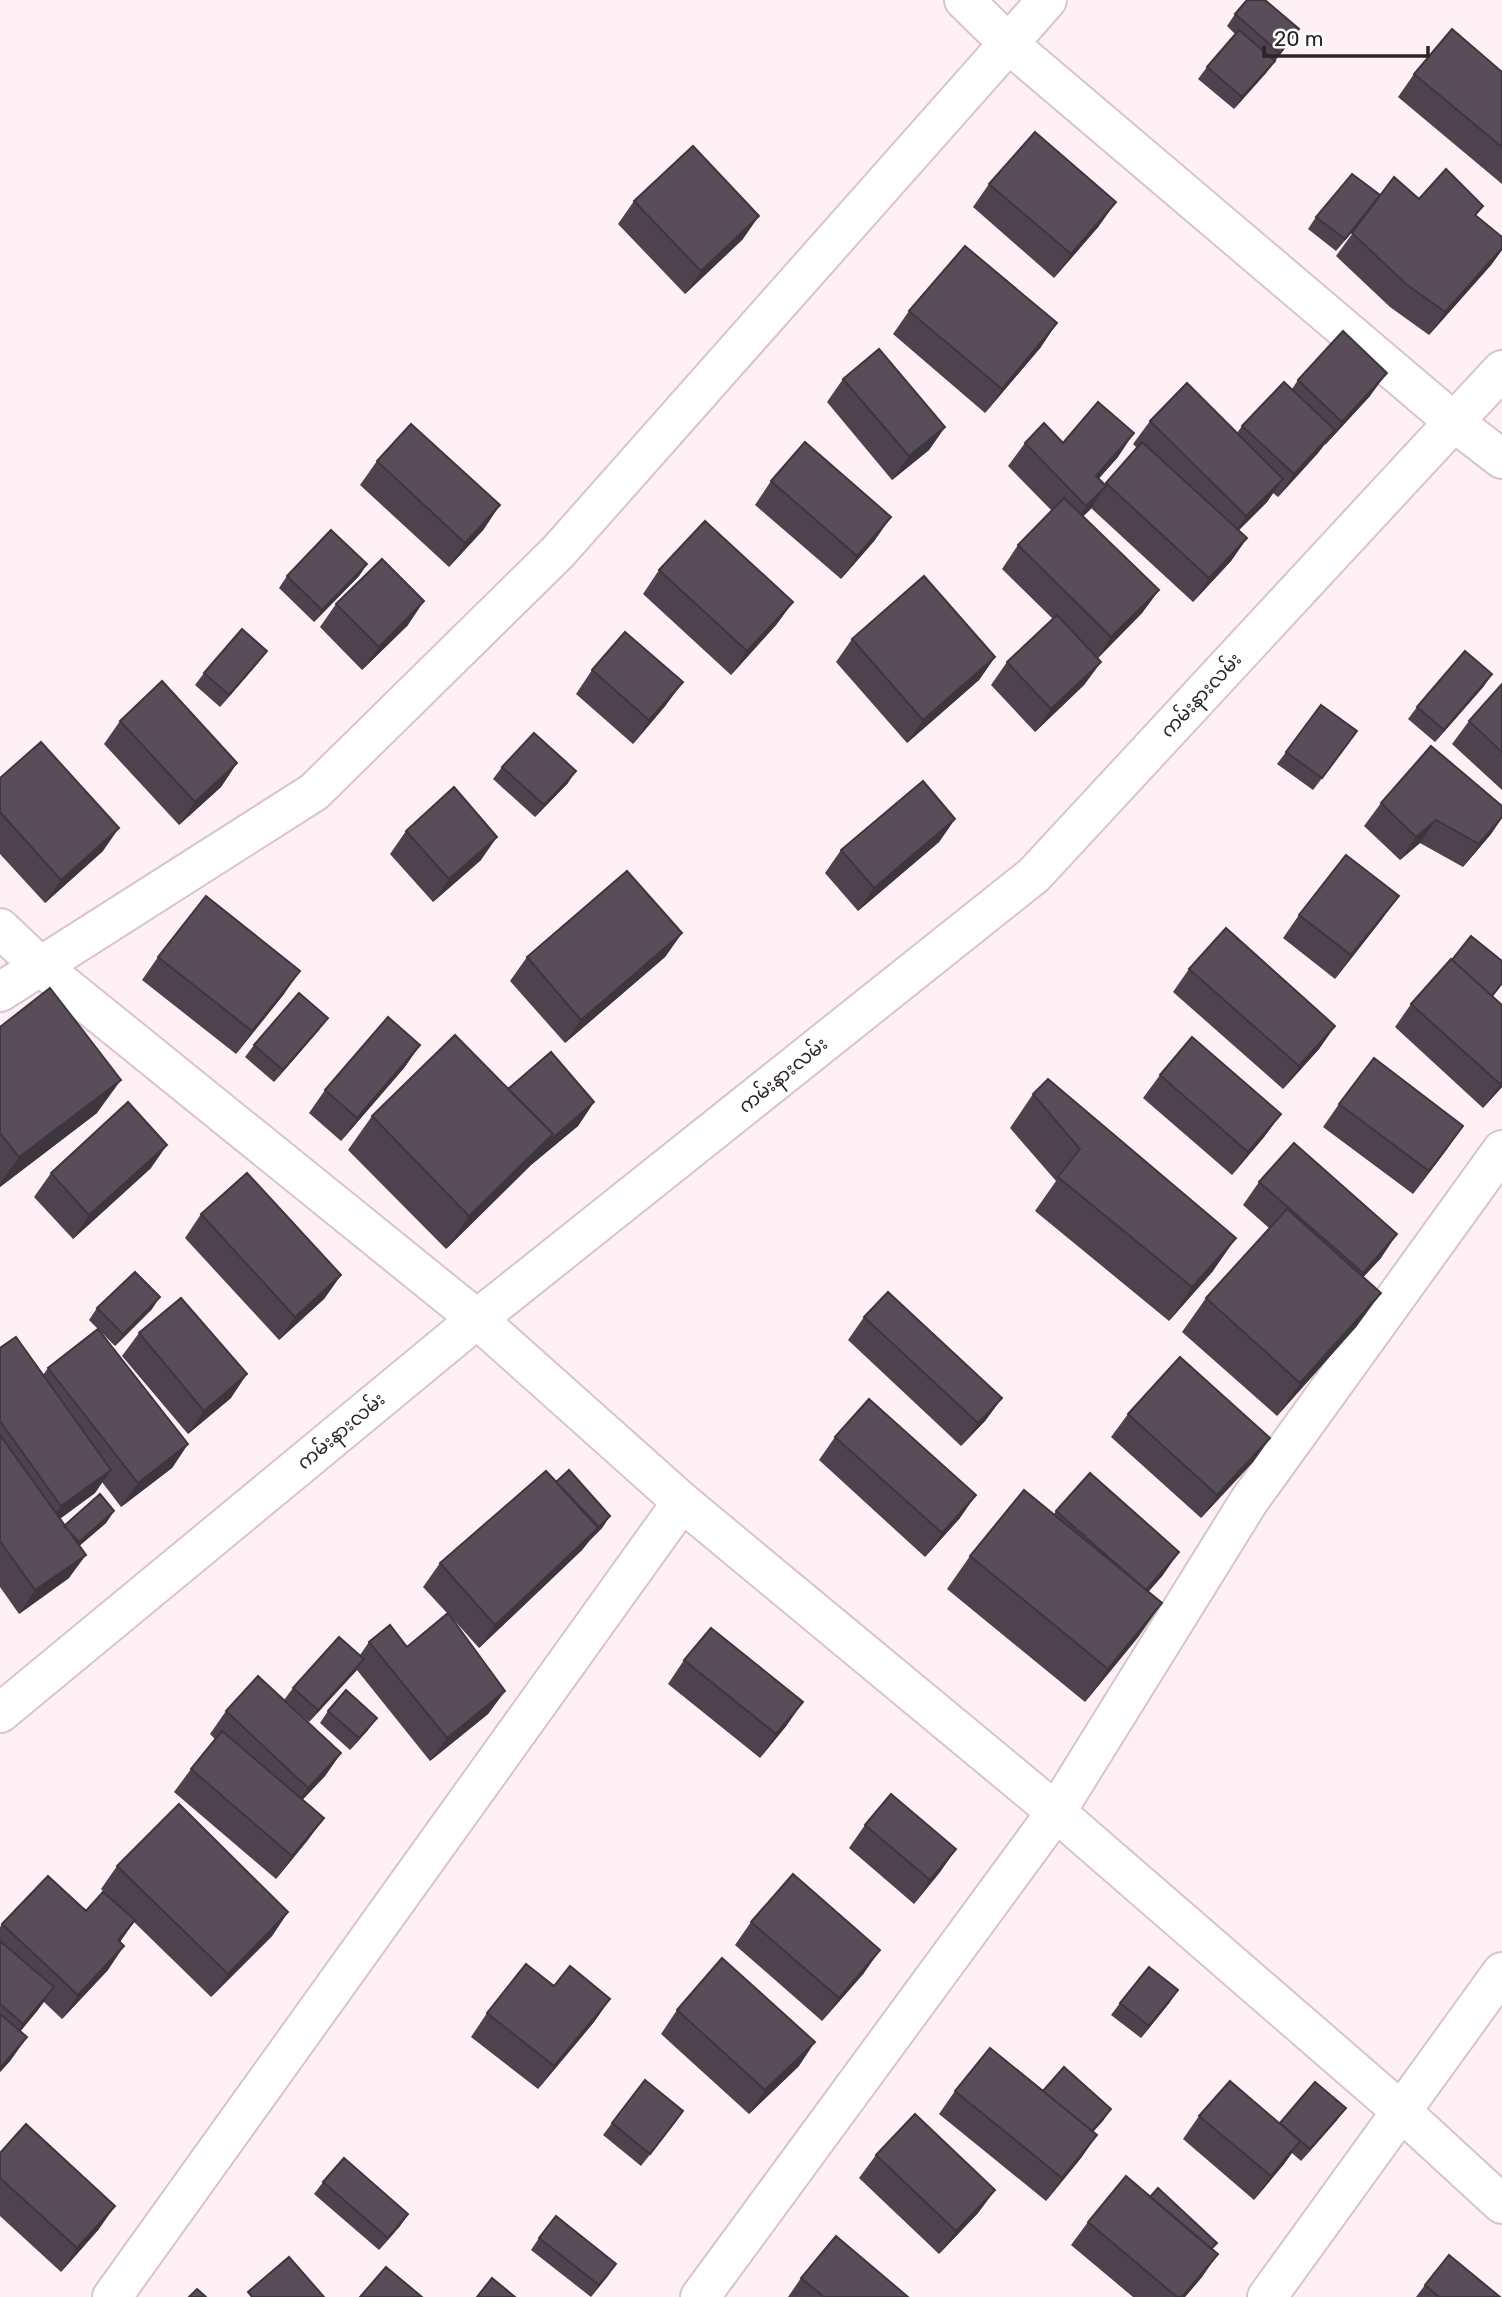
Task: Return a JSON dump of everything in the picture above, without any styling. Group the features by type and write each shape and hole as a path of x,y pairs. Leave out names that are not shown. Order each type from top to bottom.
{"street":[{"path":"964,0 1010,45 1454,422 1502,459"},
{"path":"0,992 314,792 558,552 1010,45 1047,0"},
{"name":"ကမ်းနားလမ်း","path":"0,1713 477,1319 1034,875 1502,370"},
{"path":"0,928 39,965 477,1319 682,1502 1056,1812 1402,2112 1502,2204"},
{"path":"700,2297 1056,1812 1249,1501 1502,1150"},
{"path":"112,2297 682,1502"},
{"path":"1267,2297 1502,1972"}],"building":[{"path":"1247,0 1265,0 1299,29 1280,53 1235,14"},
{"path":"1452,29 1502,72 1502,147 1414,74"},
{"path":"1239,30 1275,61 1242,97 1207,67"},
{"path":"1035,132 1116,202 1071,254 989,184"},
{"path":"693,146 759,216 701,271 634,201"},
{"path":"1446,169 1483,206 1475,215 1502,237 1502,248 1445,312 1406,284 1352,233 1394,177 1419,199"},
{"path":"1352,174 1380,195 1345,239 1316,217"},
{"path":"965,246 1057,323 1002,389 909,311"},
{"path":"1343,331 1387,373 1342,422 1298,380"},
{"path":"879,349 945,427 909,456 843,379"},
{"path":"1284,382 1335,430 1294,474 1242,426"},
{"path":"1187,383 1283,479 1246,516 1150,421"},
{"path":"1098,402 1134,433 1096,476 1106,486 1086,506 1025,443 1044,423 1063,443"},
{"path":"411,424 500,505 465,543 377,461"},
{"path":"805,442 891,517 857,556 771,481"},
{"path":"1142,442 1247,538 1209,578 1106,483"},
{"path":"1064,498 1159,590 1111,637 1018,545"},
{"path":"705,521 793,602 747,651 659,570"},
{"path":"331,530 367,564 322,610 287,576"},
{"path":"382,559 424,601 379,647 336,604"},
{"path":"924,576 995,657 923,720 852,639"},
{"path":"1057,615 1101,662 1051,709 1007,662"},
{"path":"242,629 267,651 229,695 204,673"},
{"path":"625,632 683,682 649,720 592,670"},
{"path":"1465,651 1492,674 1444,730 1417,707"},
{"path":"162,681 237,763 195,802 120,721"},
{"path":"1502,684 1502,752 1469,721"},
{"path":"1321,705 1357,731 1322,778 1286,752"},
{"path":"534,733 576,771 544,805 502,767"},
{"path":"41,742 119,828 61,880 0,812 0,778"},
{"path":"1431,746 1502,806 1502,817 1479,844 1436,820 1416,837 1381,803"},
{"path":"923,781 955,819 874,888 841,850"},
{"path":"454,787 497,837 449,879 406,831"},
{"path":"1346,855 1399,896 1351,955 1299,915"},
{"path":"627,871 682,933 581,1020 527,957"},
{"path":"206,896 300,971 252,1031 158,957"},
{"path":"1226,928 1335,1026 1299,1066 1189,969"},
{"path":"1471,936 1502,961 1502,983 1492,996 1452,960"},
{"path":"1451,959 1502,1005 1500,1084 1411,1004"},
{"path":"50,988 121,1080 19,1157 0,1133 0,1027"},
{"path":"299,993 328,1018 283,1070 254,1045"},
{"path":"388,1017 420,1045 357,1118 325,1090"},
{"path":"455,1035 553,1134 469,1216 372,1116"},
{"path":"1192,1037 1281,1114 1248,1152 1160,1075"},
{"path":"551,1052 594,1102 548,1142 553,1134 508,1089"},
{"path":"1374,1058 1463,1126 1429,1171 1339,1104"},
{"path":"1048,1079 1236,1238 1192,1287 1058,1177 1080,1149 1033,1094"},
{"path":"128,1102 167,1145 89,1215 51,1173"},
{"path":"1294,1143 1397,1234 1363,1273 1259,1182"},
{"path":"247,1173 341,1275 295,1317 201,1214"},
{"path":"1287,1209 1381,1293 1300,1383 1206,1298"},
{"path":"135,1272 160,1297 123,1334 97,1308"},
{"path":"888,1292 1002,1398 978,1423 864,1317"},
{"path":"181,1298 247,1374 204,1411 139,1333"},
{"path":"98,1329 188,1444 138,1483 48,1368"},
{"path":"16,1337 111,1470 61,1506 0,1421 0,1348"},
{"path":"1180,1357 1270,1438 1217,1495 1128,1414"},
{"path":"869,1399 976,1495 942,1533 835,1437"},
{"path":"0,1435 86,1555 35,1590 0,1541"},
{"path":"569,1470 610,1516 598,1528 556,1482"},
{"path":"546,1471 599,1527 495,1625 440,1563"},
{"path":"1090,1473 1179,1552 1146,1590 1056,1511"},
{"path":"1024,1490 1162,1603 1108,1669 970,1556"},
{"path":"100,1494 114,1511 79,1542 64,1526"},
{"path":"448,1613 505,1691 447,1738 369,1642 390,1625 407,1647"},
{"path":"711,1628 803,1702 776,1734 684,1660"},
{"path":"339,1637 364,1659 318,1710 293,1688"},
{"path":"258,1676 341,1753 308,1788 226,1711"},
{"path":"346,1690 377,1718 359,1738 328,1711"},
{"path":"222,1731 324,1818 292,1856 191,1769"},
{"path":"891,1794 956,1849 930,1880 865,1825"},
{"path":"179,1804 288,1912 228,1974 117,1866"},
{"path":"793,1874 880,1950 839,1998 751,1922"},
{"path":"48,1876 86,1911 103,1892 135,1920 118,1940 124,1946 78,1995 2,1924"},
{"path":"0,1941 54,1987 23,2024 0,2004"},
{"path":"722,1958 815,2042 765,2090 677,2010"},
{"path":"526,1964 554,1986 570,1966 610,1999 554,2066 487,2013"},
{"path":"1149,1967 1178,1990 1149,2026 1120,2003"},
{"path":"0,2014 27,2037 0,2068"},
{"path":"990,2048 1097,2135 1062,2178 955,2091"},
{"path":"1064,2067 1111,2109 1092,2131 1043,2091"},
{"path":"645,2080 683,2111 650,2154 612,2123"},
{"path":"1230,2081 1300,2141 1271,2176 1199,2116"},
{"path":"1315,2082 1346,2108 1310,2149 1280,2123"},
{"path":"915,2114 995,2190 956,2231 876,2155"},
{"path":"26,2124 115,2206 77,2248 0,2178 0,2153"},
{"path":"344,2158 408,2214 388,2238 323,2182"},
{"path":"1126,2176 1218,2254 1182,2297 1177,2297 1088,2222"},
{"path":"1158,2188 1217,2243 1211,2249 1150,2197"},
{"path":"556,2216 616,2264 599,2285 539,2238"},
{"path":"836,2236 908,2297 824,2297 801,2278"},
{"path":"1449,2255 1500,2297 1439,2297 1425,2285"},
{"path":"289,2257 324,2297 252,2297 248,2292"},
{"path":"386,2267 422,2297 360,2297"},
{"path":"492,2278 515,2297 477,2297"},
{"path":"197,2289 206,2297 189,2297"}]}
